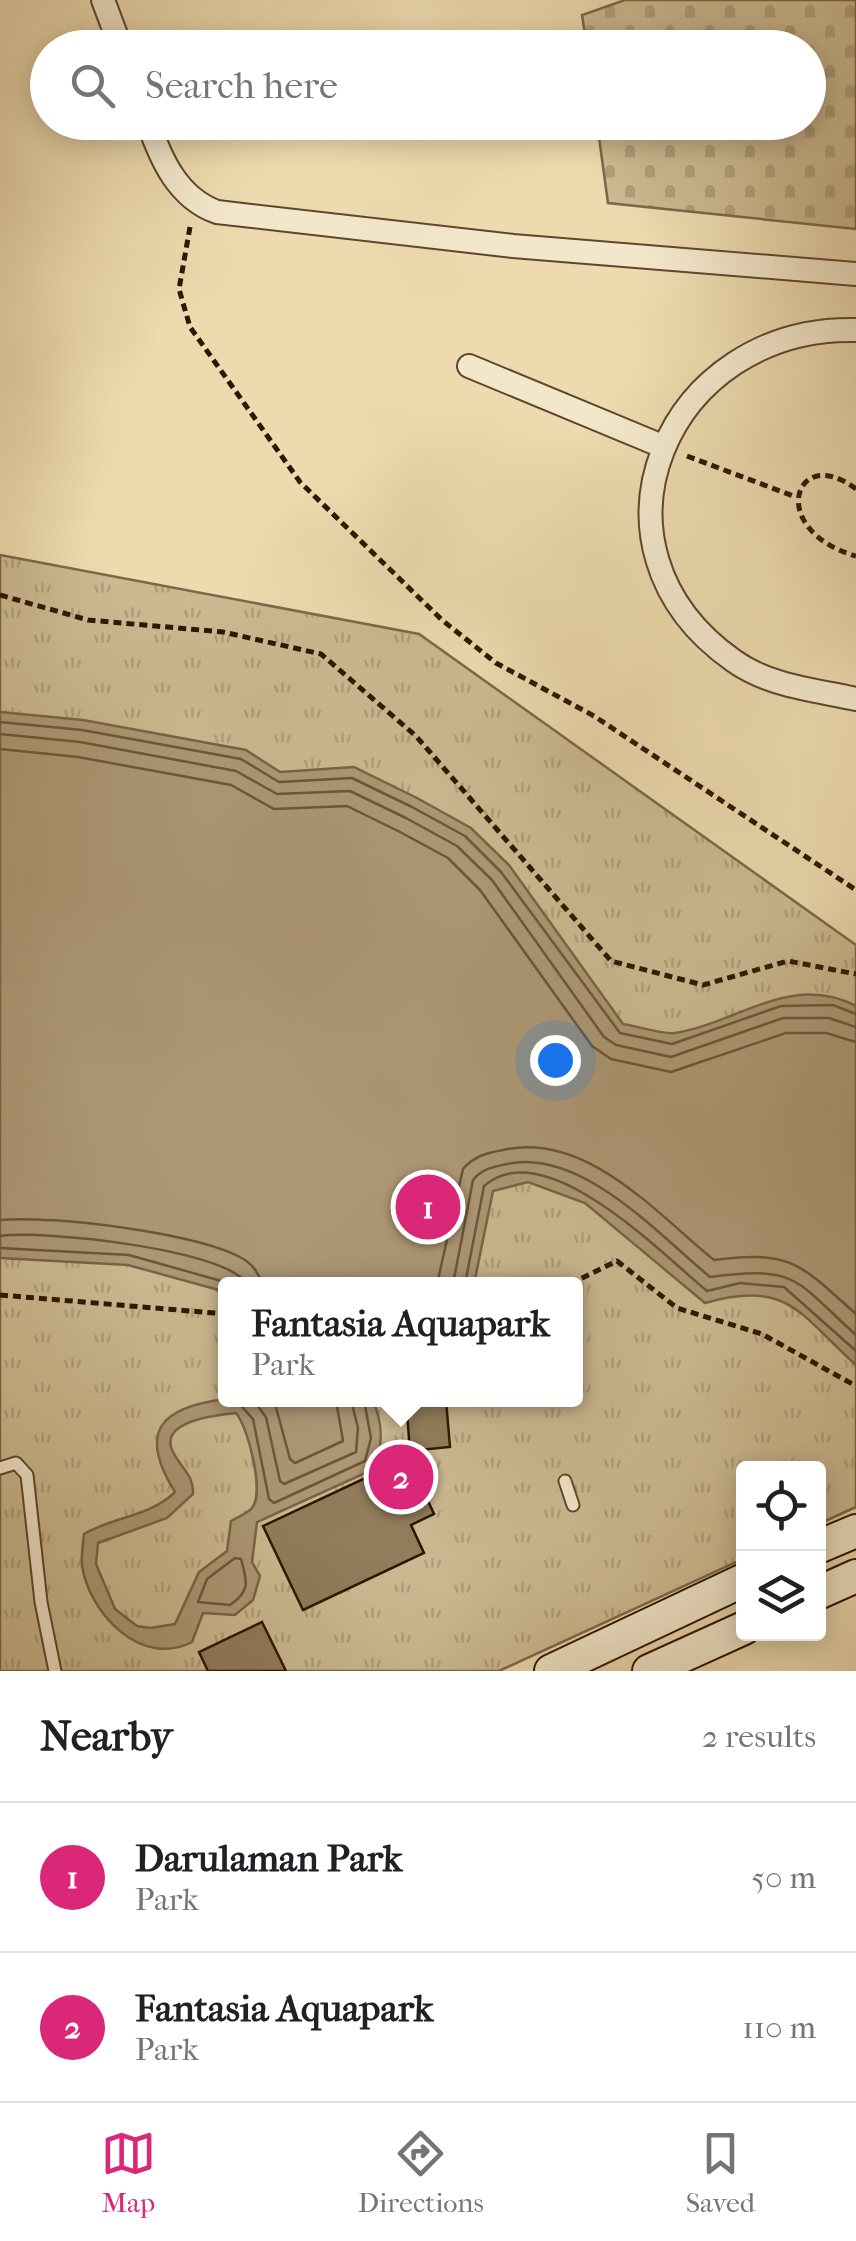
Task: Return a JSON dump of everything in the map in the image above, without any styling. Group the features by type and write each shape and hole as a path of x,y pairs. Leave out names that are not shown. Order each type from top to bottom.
{"street":[{"path":"103,0 114,30"},
{"path":"155,140 167,168 194,204 217,212 494,244 856,274"},
{"path":"856,330 805,332 744,353 695,398 662,446 652,493 652,538 662,573 693,625 751,670 777,682 856,700"},
{"path":"469,366 662,446"},
{"path":"826,1544 856,1531"},
{"path":"826,1589 856,1576"},
{"path":"551,1671 736,1584"},
{"path":"649,1671 736,1632"}],"lane":[{"path":"0,1468 16,1463 27,1475 41,1602 55,1671"},
{"path":"565,1481 562,1484 574,1504"}],"path":[{"path":"194,204 179,289 190,327 300,482 442,620 496,663 594,716 856,890"},
{"path":"662,446 796,497"},
{"path":"856,489 832,476 817,476 802,484 796,497 797,510 815,536 834,550 856,556"},
{"path":"0,595 88,620 223,632 321,654 416,736 611,961 703,986 788,961 856,974"},
{"path":"583,1278 617,1261 677,1308 762,1334 856,1386"},
{"path":"0,1295 218,1313"}],"green space":[{"path":"625,0 856,0 856,229 608,203 599,140 826,140 826,30 584,30 582,15"},
{"path":"0,555 419,634 856,945 856,1507 826,1521 826,1461 736,1461 736,1562 499,1671 0,1671"}],"water":[{"path":"0,712 83,720 246,750 280,772 354,767 417,798 471,828 509,865 623,1024 675,1033 765,1003 809,994 856,1006 856,1365 805,1316 774,1299 733,1297 705,1303 585,1203 528,1182 493,1191 475,1277 218,1277 218,1290 128,1265 0,1258"},
{"path":"218,1400 218,1407 375,1407 381,1434 379,1451 374,1469 257,1522 252,1562 260,1576 253,1600 235,1615 203,1613 192,1642 155,1648 121,1632 96,1602 82,1566 84,1534 155,1506 175,1492 158,1453 157,1438 171,1416 185,1408","holes":["236,1413 250,1445 256,1500 252,1508 231,1521 227,1551 199,1572 175,1624 137,1626 115,1609 96,1564 98,1543 167,1518 193,1494 191,1482 170,1442 181,1427 203,1418"]}],"building":[{"path":"407,1407 447,1407 450,1447 410,1451"},
{"path":"408,1458 434,1514 411,1525 424,1553 303,1610 263,1526"},
{"path":"262,1622 286,1671 208,1671 199,1652"}],"place":[{"name":"Darulaman Park","path":"428,1207"},
{"name":"Fantasia Aquapark","path":"401,1477"}]}
